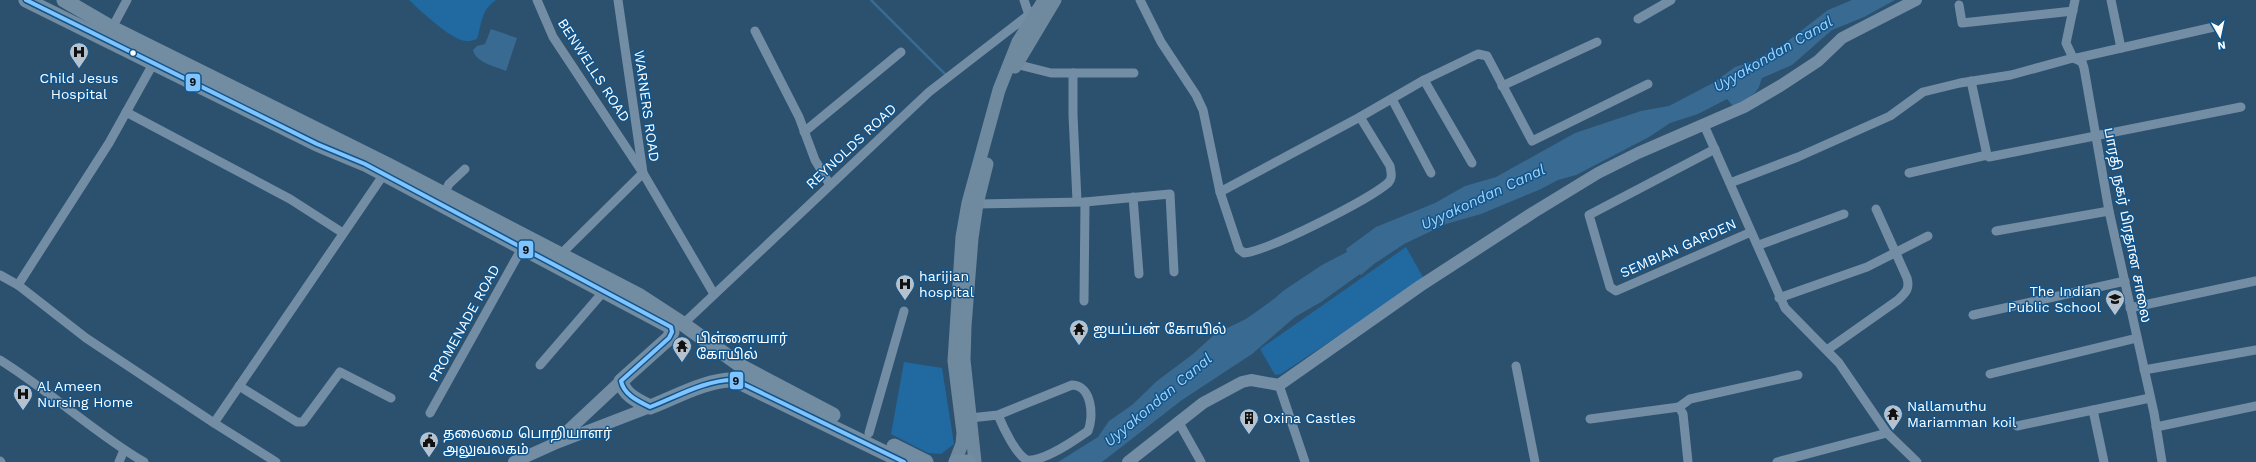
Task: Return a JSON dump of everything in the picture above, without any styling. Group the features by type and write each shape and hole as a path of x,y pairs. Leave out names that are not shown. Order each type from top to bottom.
{"main road":[{"path":"28,0 153,64 266,112 444,194 557,259 604,291 671,327 672,332 669,338 622,381 623,388 635,400 650,407 707,385 727,380 739,374"},
{"path":"64,0 112,28 266,112 522,248 557,259 640,296 683,324 739,374 904,462"},
{"path":"960,460 963,433 954,361 962,237 968,203 988,123 1013,63 1055,0"},
{"path":"975,462 964,360 965,326 972,238 977,204 1001,104 1018,42 1044,2"},
{"path":"739,374 869,433 926,462"}],"street":[{"path":"112,28 127,0"},
{"name":"BENWELLS ROAD","path":"537,0 553,37 643,173"},
{"name":"WARNERS ROAD","path":"618,0 643,173 714,294"},
{"path":"1024,0 1029,15"},
{"path":"1140,0 1161,42 1196,95 1203,110 1220,192 1239,249 1244,253 1253,252 1291,236 1358,201 1389,182 1392,175 1390,166 1360,117"},
{"path":"1638,19 1671,0"},
{"path":"1128,462 1178,421 1203,403 1242,382 1251,380 1279,385 1420,286 1534,212 1604,170 1638,153 1704,125 1780,86 1818,61 1842,38 1916,0"},
{"name":"பாரதி நகர் பிரதான சாலை","path":"2075,0 2066,43 2075,58 2084,68 2110,211 2150,398 2162,462"},
{"path":"2111,0 2121,48"},
{"name":"REYNOLDS ROAD","path":"683,324 930,92 1044,2"},
{"path":"1959,5 1962,23 2073,11"},
{"path":"1730,183 1798,156 1890,116 1923,92 1971,81 2011,75 2075,58 2214,27"},
{"path":"754,31 804,132 815,160 830,185"},
{"path":"1502,86 1596,42"},
{"path":"804,132 901,52"},
{"path":"1220,192 1360,117 1424,80 1478,54 1487,56 1532,141 1648,84"},
{"path":"1013,63 1051,73 1134,72"},
{"path":"18,285 109,143 153,64"},
{"path":"1072,73 1072,115 1081,202 1084,301"},
{"path":"1424,80 1472,163"},
{"path":"1971,81 1987,155"},
{"path":"1392,99 1432,174"},
{"path":"1910,173 1987,155 1989,157 2097,137 2241,107"},
{"path":"126,112 290,199 343,233"},
{"path":"1704,125 1751,232 1759,245 1779,298 1785,308 1839,363 1887,432 1917,462"},
{"name":"SEMBIAN GARDEN","path":"1715,149 1589,215 1610,287 1616,290 1751,232"},
{"path":"444,194 449,184 465,169"},
{"path":"557,259 643,173"},
{"path":"214,423 384,174"},
{"path":"977,204 1081,202 1170,194 1174,272"},
{"path":"1133,197 1139,274"},
{"path":"1827,350 1898,300 1908,290 1909,286 1896,253 1876,209"},
{"path":"1996,231 2110,211"},
{"path":"1759,245 1844,214"},
{"path":"1779,298 1867,267 1928,236"},
{"name":"PROMENADE ROAD","path":"430,413 522,248"},
{"path":"0,275 18,285 86,338 214,423 276,462"},
{"path":"1973,315 2125,281"},
{"path":"2130,308 2256,281"},
{"path":"540,365 604,291"},
{"path":"869,433 904,311"},
{"path":"1990,374 2137,338"},
{"path":"2144,370 2256,350"},
{"path":"0,360 20,372 124,450 144,462"},
{"path":"1516,366 1535,462"},
{"path":"239,386 297,422 303,422 340,372 391,398"},
{"path":"1590,419 1679,407 1690,399 1798,375"},
{"path":"554,444 622,381"},
{"path":"970,418 998,415 1072,385 1081,386 1084,390 1091,416 1088,431 1065,448 1047,458 1030,461 1022,456 1014,445 998,415"},
{"path":"1279,385 1305,462"},
{"path":"2017,426 2150,398"},
{"path":"2156,427 2256,406"},
{"path":"514,462 554,444 650,407"},
{"path":"1679,407 1683,414 1688,462"},
{"path":"2093,410 2104,462"},
{"path":"1178,421 1201,462"},
{"path":"1777,462 1887,432"},
{"path":"118,462 124,450"}],"shaded area":[{"path":"409,0 496,0 487,8 481,22 477,39 467,41 461,40 448,33"},
{"path":"1406,247 1424,279 1281,374 1275,375 1260,349"},
{"path":"904,362 942,368 954,444 941,454 928,453 891,434"}],"water":[{"name":"Uyyakondan Canal","path":"1852,0 1895,0 1864,17 1832,30 1792,65 1762,78 1759,87 1755,92 1733,106 1727,99 1698,114 1670,123 1649,137 1576,175 1558,180 1541,189 1481,214 1446,224 1404,244 1321,302 1295,317 1252,354 1182,400 1102,462 1058,462 1098,437 1109,421 1132,405 1157,381 1193,354 1215,334 1246,319 1283,291 1322,265 1347,252 1346,249 1376,227 1435,203 1465,186 1496,177 1575,133 1641,111 1669,106 1713,83 1735,67 1754,61 1784,44 1828,10"},
{"path":"491,29 517,38 506,71 482,61 473,50 477,46 485,44"}],"waterway":[{"path":"871,0 947,76"}],"transit line":[{"name":"9","path":"26,0 317,144 365,164 671,327 672,332 669,338 621,381 628,394 650,407 703,385 724,380 735,380 904,462"}],"place":[{"name":"Child Jesus Hospital","path":"79,69"},
{"name":"harijian hospital","path":"905,301"},
{"name":"The Indian Public School","path":"2115,316"},
{"name":"ஐயப்பன் கோயில்","path":"1079,346"},
{"name":"பிள்ளையார் கோயில்","path":"682,363"},
{"name":"Al Ameen Nursing Home","path":"23,411"},
{"name":"Nallamuthu Mariamman koil","path":"1893,431"},
{"name":"Oxina Castles","path":"1249,435"},
{"name":"தலைமை பொறியாளர் அலுவலகம்","path":"429,458"}]}
